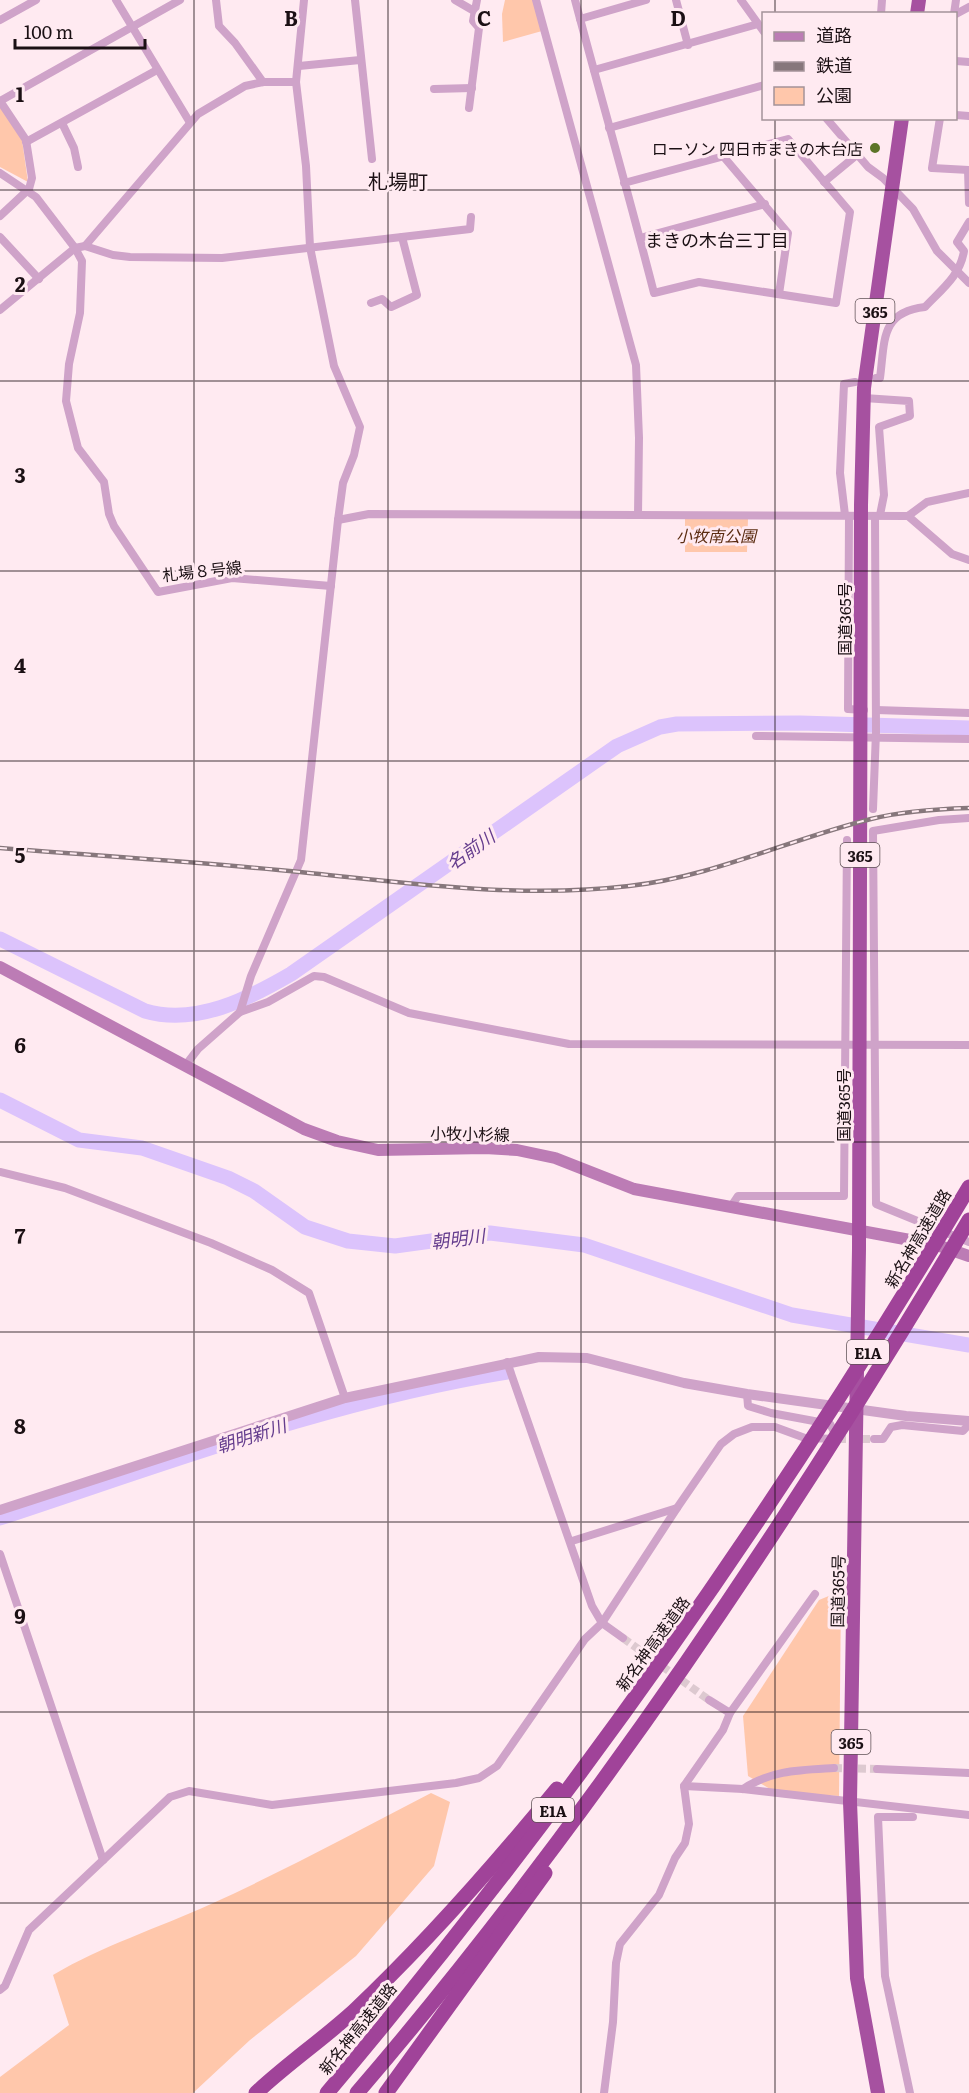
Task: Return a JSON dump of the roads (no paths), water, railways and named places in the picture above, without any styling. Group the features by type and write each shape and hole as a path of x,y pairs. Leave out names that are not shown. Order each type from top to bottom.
{"highway":[{"name":"国道365号","path":"878,2093 857,1978 849,1802 859,1248 861,505 864,398 902,120"},
{"name":"新名神高速道路","path":"327,2093 533,1836 697,1612 764,1515 864,1360 969,1187"},
{"name":"新名神高速道路","path":"357,2093 478,1944 638,1733 777,1525 969,1220"},
{"path":"256,2093 353,2012 475,1887 697,1612"},
{"path":"386,2093 520,1910 638,1733"}],"main road":[{"name":"小牧小杉線","path":"0,967 304,1129 337,1141 378,1150 485,1148 517,1150 555,1158 634,1189 937,1245 969,1256"}],"street":[{"path":"0,20 36,0"},
{"path":"116,0 189,121"},
{"path":"0,216 29,189 32,178 26,142 0,101 180,0"},
{"path":"216,0 219,26 235,43 263,82"},
{"path":"241,1010 251,976 301,860 343,483 354,455 360,427 334,366 310,247 306,166 296,82 304,0"},
{"path":"355,0 372,159"},
{"path":"455,0 474,11"},
{"path":"469,108 478,28 473,21 477,0"},
{"path":"536,0 636,365 639,438 638,515"},
{"path":"575,0 624,183 640,238 654,293 699,282 836,303 850,212 788,139 624,183"},
{"path":"580,19 646,0"},
{"path":"676,0 688,45"},
{"path":"594,70 761,28 741,0"},
{"path":"299,66 360,60"},
{"path":"26,142 157,70"},
{"path":"85,246 189,121 238,90 263,82 296,82"},
{"path":"609,128 762,86"},
{"path":"434,89 472,88"},
{"path":"828,120 912,209 937,250 969,283"},
{"path":"940,120 932,168 968,170 969,203"},
{"path":"62,123 74,147 78,167"},
{"path":"824,182 858,154"},
{"path":"723,156 788,232 778,294"},
{"path":"0,173 29,189 75,248"},
{"path":"640,238 765,204"},
{"path":"0,310 75,248 85,246 112,255 130,257 222,258 470,229 471,217"},
{"path":"876,378 880,378 887,327 909,309 925,307 957,273 962,266 964,251 957,242 969,222"},
{"path":"0,237 39,279"},
{"path":"371,303 382,299 391,307 417,296 402,237"},
{"name":"札場８号線","path":"75,248 82,261 82,297 69,364 66,401 71,426 78,448 104,482 109,514 114,526 158,592 232,578 331,586"},
{"path":"855,382 844,384 840,473 847,515 848,709 875,712 969,713"},
{"path":"864,398 909,401 910,416 879,427 884,495 877,516 873,809"},
{"path":"338,520 369,514 908,516 927,501 969,493"},
{"path":"908,516 952,554 969,560"},
{"path":"756,736 875,735 969,739"},
{"path":"969,818 939,820 873,831 876,1204 969,1242"},
{"path":"730,1208 738,1196 844,1196 847,840"},
{"path":"185,1066 198,1049 241,1010 268,1002 314,976 324,977 409,1013 569,1044 969,1045"},
{"path":"0,1172 65,1188 211,1243 272,1270 309,1293 345,1398"},
{"path":"0,1510 345,1398 507,1362 562,1356 586,1358 684,1383 747,1394 969,1423 963,1431 902,1425 891,1427 883,1439 874,1439"},
{"path":"507,1362 572,1541 592,1605 602,1623 623,1638"},
{"path":"0,1990 5,1986 29,1930 170,1797 180,1792 189,1791 272,1805 456,1783 479,1778 497,1766 585,1640 602,1623 721,1444 734,1434 752,1427 775,1427 805,1438 838,1439 830,1424 771,1413 748,1406 747,1394"},
{"path":"572,1541 677,1508"},
{"path":"0,1554 103,1860"},
{"path":"604,2093 613,2022 616,1963 620,1944 659,1895 675,1857 685,1843 689,1824 684,1786 723,1730 730,1713 815,1594"},
{"path":"709,1700 730,1713"},
{"path":"743,1789 758,1779 779,1772 834,1768"},
{"path":"877,1769 969,1773"},
{"path":"684,1786 743,1789 969,1815"},
{"path":"910,2093 885,1976 878,1817 913,1817"}],"waterway":[{"name":"名前川","path":"0,939 145,1011 164,1015 183,1015 221,1008 291,974 617,746 660,727 677,724 800,723 969,728"},
{"name":"朝明川","path":"0,1100 79,1140 142,1148 228,1178 254,1191 305,1227 348,1241 395,1246 490,1233 584,1245 792,1315 969,1345"},
{"name":"朝明新川","path":"0,1518 188,1455 314,1416 442,1384 507,1372"}],"tunnel":[{"path":"838,1439 874,1439"},
{"path":"623,1638 709,1700"},
{"path":"834,1768 877,1769"}],"railway":[{"path":"0,848 225,865 464,888 588,890 629,886 690,875 883,816 969,808"}],"place":[{"name":"ローソン 四日市まきの木台店","path":"875,148"}],"district":[{"name":"札場町","path":"398,180"},
{"name":"まきの木台三丁目","path":"717,239"}],"park label":[{"name":"小牧南公園","path":"716,535"}]}
